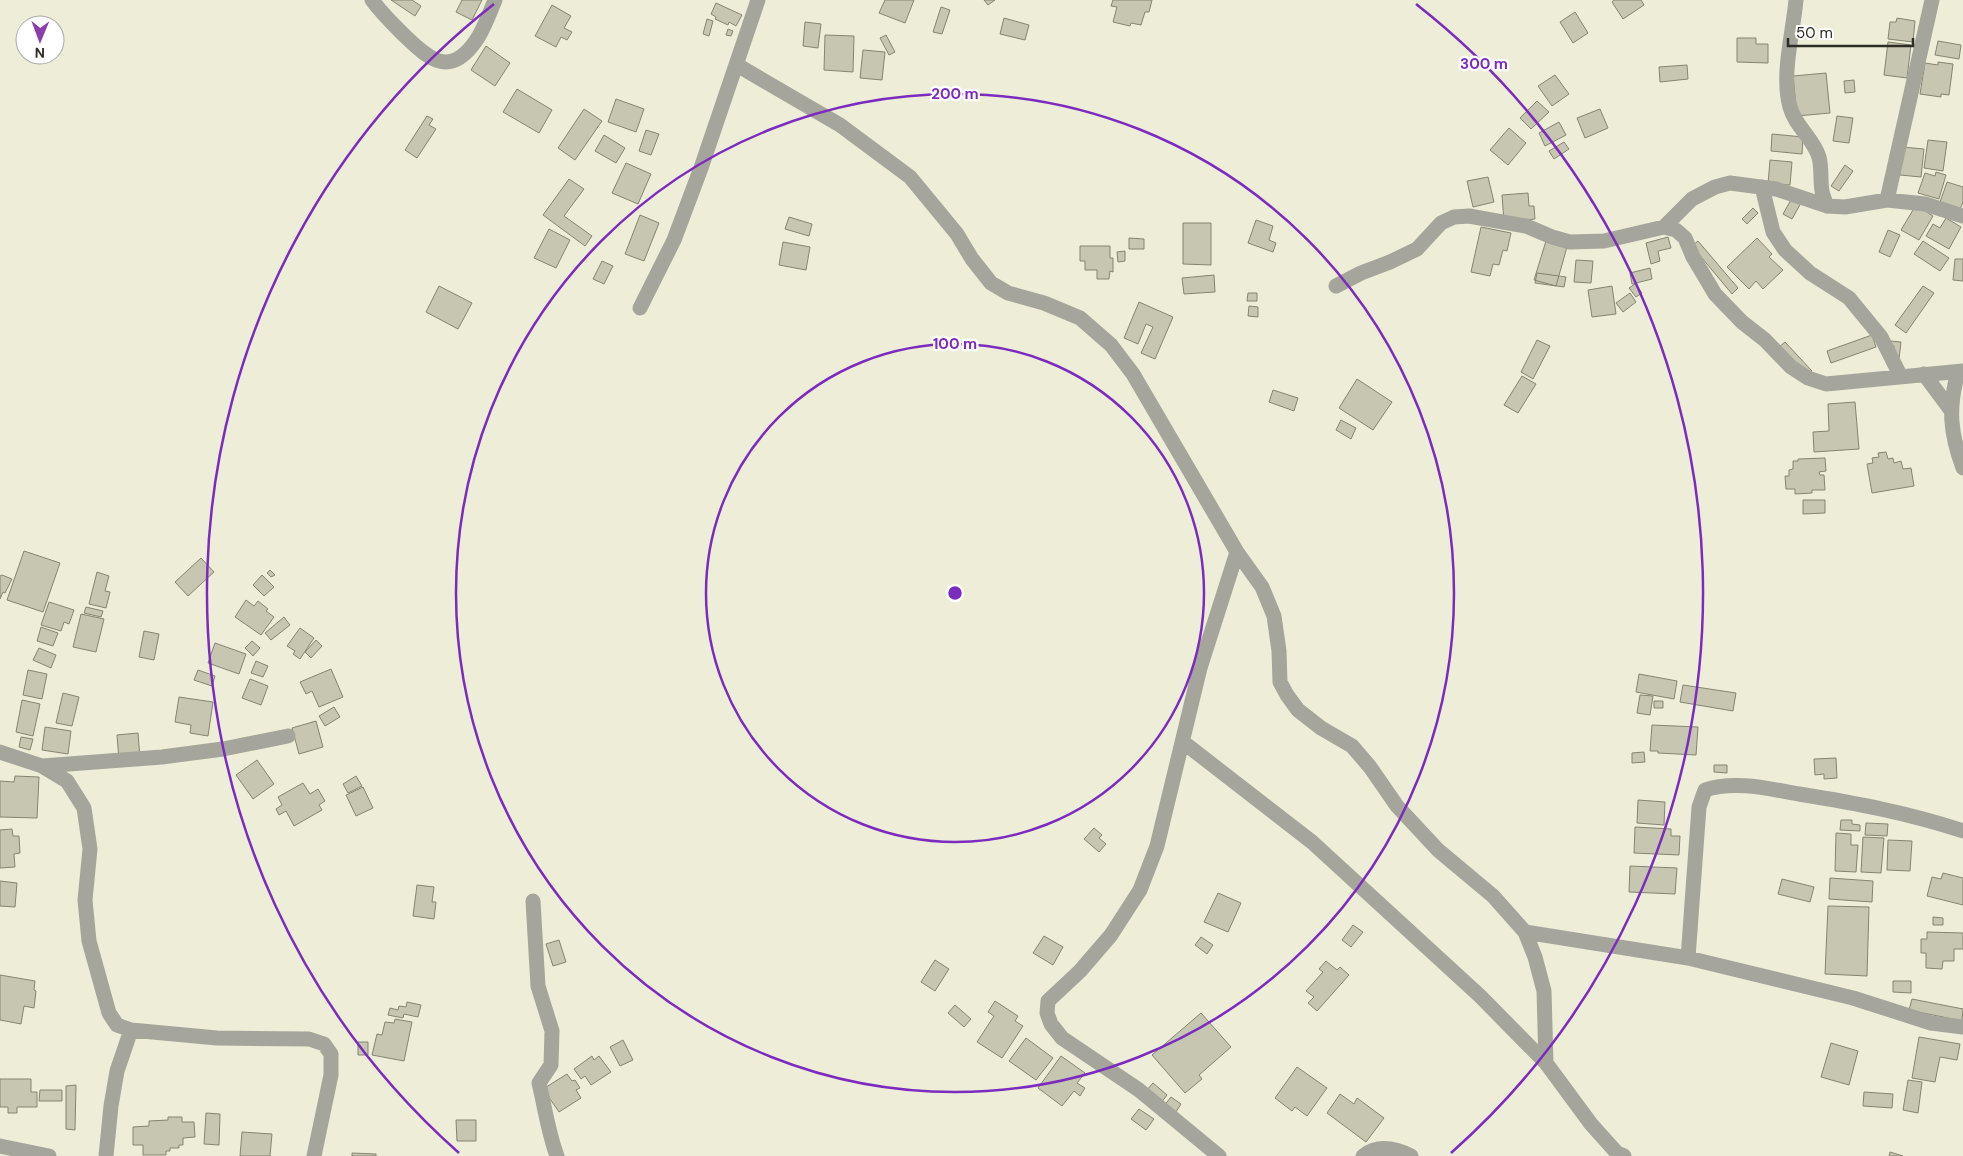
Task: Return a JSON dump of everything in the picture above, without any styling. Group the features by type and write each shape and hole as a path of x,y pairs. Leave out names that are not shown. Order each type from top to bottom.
{"street":[{"path":"372,0 383,15 419,50 430,59 442,62 454,61 465,54 476,42 495,0"},
{"path":"1796,0 1787,76 1789,106 1794,118 1805,132 1818,156 1822,192 1827,206"},
{"path":"1888,200 1932,0"},
{"path":"640,308 674,240 737,64 753,1"},
{"path":"737,64 840,125 910,177 957,234 972,259 991,283 1008,293 1044,303 1080,318 1111,345 1134,374 1237,552 1262,587 1274,616 1279,651 1280,682 1287,695 1298,710 1322,728 1352,746 1403,812 1438,850 1493,896 1525,932 1535,957 1544,991 1546,1063"},
{"path":"1336,286 1361,272 1390,262 1418,249 1441,223 1454,217 1469,216 1526,226 1570,242 1604,241 1664,226 1692,199 1715,187 1730,183 1776,189 1827,206 1845,207 1888,200 1925,204 1963,216"},
{"path":"1762,187 1773,232 1785,250 1810,273 1849,298 1881,337 1901,377"},
{"path":"1664,226 1676,230 1685,238 1692,257 1715,294 1791,367 1808,378 1826,384 1961,372 1950,409 1954,436 1963,468"},
{"path":"1924,374 1950,409"},
{"path":"1219,1156 1139,1090 1062,1038 1051,1024 1046,1013 1048,1001 1080,972 1111,935 1140,890 1157,846 1200,668 1237,552"},
{"path":"42,766 162,757 223,749 288,736"},
{"path":"1183,742 1312,842 1480,996 1546,1063 1591,1124 1619,1155"},
{"path":"0,752 42,766 67,781 84,808 90,849 84,900 89,941 109,1013 117,1025 131,1030 217,1038 309,1039 324,1044 331,1054 331,1075 314,1156"},
{"path":"1688,958 1700,807 1705,790 1718,786 1764,788 1920,817 1963,831"},
{"path":"533,901 538,986 552,1031 551,1065 539,1083 548,1115 550,1136 557,1156"},
{"path":"1525,932 1688,958 1853,998 1931,1023 1963,1028"},
{"path":"106,1156 116,1071 131,1030"},
{"path":"0,1146 49,1156"},
{"path":"1363,1156 1371,1150 1388,1148 1411,1156"}],"building":[{"path":"391,0 412,0 421,6 415,16"},
{"path":"462,0 482,0 472,20 456,12"},
{"path":"885,0 914,0 905,23 879,13"},
{"path":"984,0 995,0 988,5"},
{"path":"1113,0 1152,0 1149,12 1145,12 1141,25 1131,23 1130,26 1113,22 1117,7 1111,6"},
{"path":"1614,0 1641,0 1644,5 1623,19 1612,2"},
{"path":"716,3 742,15 736,26 729,22 728,25 715,19 716,17 711,14"},
{"path":"552,5 571,16 564,28 572,32 567,40 561,37 556,47 535,36"},
{"path":"941,7 950,10 942,34 933,32"},
{"path":"1575,12 1588,33 1573,43 1560,22"},
{"path":"1004,18 1029,25 1025,40 1000,34"},
{"path":"1897,18 1915,21 1913,42 1888,39 1890,22 1896,22"},
{"path":"707,19 713,21 709,36 703,34"},
{"path":"805,22 821,24 818,48 803,46"},
{"path":"728,29 733,31 731,36 726,35"},
{"path":"825,35 854,36 853,72 824,70"},
{"path":"886,35 895,52 889,55 880,38"},
{"path":"1737,38 1756,38 1756,44 1768,44 1768,63 1737,62"},
{"path":"1938,41 1961,45 1959,59 1935,55"},
{"path":"1888,42 1911,45 1907,78 1884,75"},
{"path":"486,46 510,63 495,86 471,70"},
{"path":"863,50 885,52 882,80 860,78"},
{"path":"1938,62 1953,64 1949,95 1941,94 1941,97 1920,94 1925,63 1938,65"},
{"path":"1687,65 1688,79 1660,82 1659,67"},
{"path":"1826,73 1830,113 1797,116 1793,76"},
{"path":"1555,75 1569,94 1552,106 1538,86"},
{"path":"1854,80 1855,92 1845,93 1844,81"},
{"path":"517,89 552,110 539,133 503,112"},
{"path":"616,99 644,109 636,132 608,122"},
{"path":"1537,101 1549,112 1531,129 1520,118"},
{"path":"584,109 602,121 575,160 558,148"},
{"path":"1600,109 1608,128 1585,138 1577,118"},
{"path":"427,116 433,119 429,125 436,129 417,158 405,150"},
{"path":"1837,116 1853,118 1849,143 1833,141"},
{"path":"1559,122 1566,135 1545,146 1539,133"},
{"path":"1509,128 1526,143 1508,165 1490,150"},
{"path":"646,130 659,134 651,155 639,151"},
{"path":"1772,134 1803,137 1802,154 1771,151"},
{"path":"604,135 625,148 616,163 595,151"},
{"path":"1928,140 1947,142 1943,171 1924,168"},
{"path":"1564,142 1569,149 1554,159 1549,151"},
{"path":"1902,147 1924,149 1921,177 1900,175"},
{"path":"1770,160 1792,162 1790,185 1768,184"},
{"path":"626,163 651,174 638,204 612,193"},
{"path":"1845,165 1853,171 1839,191 1831,186"},
{"path":"1936,172 1946,175 1939,199 1918,193 1925,173 1935,176"},
{"path":"1488,177 1494,202 1473,207 1467,181"},
{"path":"569,179 584,189 564,216 592,236 585,246 543,215"},
{"path":"1947,182 1963,187 1963,202 1959,212 1939,205"},
{"path":"1528,193 1529,206 1534,206 1535,219 1504,222 1502,195"},
{"path":"1792,198 1801,203 1792,219 1783,214"},
{"path":"1916,205 1933,216 1919,240 1901,230"},
{"path":"1753,208 1758,213 1747,224 1742,219"},
{"path":"640,215 659,223 644,261 625,254"},
{"path":"789,217 812,224 809,236 785,229"},
{"path":"1946,218 1961,227 1949,249 1926,236 1933,224 1940,228"},
{"path":"1256,220 1273,226 1269,240 1276,243 1273,252 1248,243"},
{"path":"1183,223 1211,223 1211,265 1183,264"},
{"path":"1481,227 1511,233 1507,251 1503,250 1499,265 1493,264 1490,276 1471,272"},
{"path":"549,229 570,240 556,268 534,258"},
{"path":"1888,230 1900,235 1890,257 1879,252"},
{"path":"1668,237 1671,248 1658,251 1660,261 1651,264 1646,243"},
{"path":"1129,238 1144,239 1144,249 1129,249"},
{"path":"1757,238 1772,254 1769,257 1783,270 1763,289 1756,281 1749,289 1727,267"},
{"path":"1546,241 1567,247 1556,286 1534,280"},
{"path":"1698,241 1738,288 1732,294 1692,246"},
{"path":"1923,241 1949,258 1940,271 1914,254"},
{"path":"783,242 810,247 806,270 779,265"},
{"path":"1080,246 1110,246 1110,258 1113,258 1113,272 1110,271 1109,279 1097,279 1097,270 1085,270 1085,261 1080,261"},
{"path":"1125,251 1125,261 1118,262 1117,252"},
{"path":"1955,259 1963,259 1963,281 1953,280"},
{"path":"1576,260 1593,261 1591,283 1574,282"},
{"path":"602,261 613,266 604,284 593,279"},
{"path":"1650,268 1652,279 1632,284 1630,273"},
{"path":"1537,273 1566,277 1564,287 1535,283"},
{"path":"1214,275 1215,292 1184,294 1182,278"},
{"path":"1635,284 1642,293 1636,297 1629,288"},
{"path":"439,286 472,303 458,329 426,312"},
{"path":"1612,286 1616,314 1592,317 1588,290"},
{"path":"1923,286 1934,293 1906,333 1895,325"},
{"path":"1248,293 1257,293 1257,301 1247,301"},
{"path":"1630,293 1636,302 1623,312 1616,303"},
{"path":"1139,302 1173,317 1155,359 1141,353 1153,327 1146,324 1138,344 1124,338"},
{"path":"1249,306 1258,307 1258,317 1248,316"},
{"path":"1872,335 1876,347 1831,363 1827,351"},
{"path":"1537,340 1550,346 1533,379 1521,372"},
{"path":"1890,341 1901,342 1899,359 1893,358 1894,346 1890,345"},
{"path":"1785,342 1812,371 1806,376 1779,347"},
{"path":"1522,376 1536,384 1518,413 1504,405"},
{"path":"1357,379 1392,402 1373,430 1339,408"},
{"path":"1273,390 1298,398 1294,411 1269,402"},
{"path":"1855,402 1859,449 1814,452 1813,432 1829,431 1828,404"},
{"path":"1341,420 1356,428 1351,439 1336,430"},
{"path":"1886,452 1888,459 1893,458 1894,463 1901,461 1903,469 1911,468 1914,486 1872,493 1867,464 1873,463 1872,458 1879,457 1878,453"},
{"path":"1825,458 1826,471 1819,472 1820,475 1824,475 1825,490 1812,490 1812,493 1795,494 1795,489 1786,489 1785,476 1789,476 1789,470 1793,469 1793,461 1798,461 1798,459"},
{"path":"1803,500 1825,500 1825,513 1803,514"},
{"path":"24,551 60,563 43,612 7,600"},
{"path":"201,558 214,572 188,596 175,582"},
{"path":"270,570 275,575 271,577 267,573"},
{"path":"97,572 109,576 105,591 110,592 106,608 89,604"},
{"path":"262,575 274,587 264,596 253,585"},
{"path":"0,576 12,579 0,599"},
{"path":"246,600 254,606 258,601 274,617 261,635 235,617"},
{"path":"49,602 74,610 69,624 64,622 61,631 41,625"},
{"path":"86,607 103,611 101,617 84,613"},
{"path":"81,614 104,619 96,652 73,647"},
{"path":"284,617 290,625 271,640 265,633"},
{"path":"41,627 58,633 53,646 37,641"},
{"path":"300,628 314,638 300,659 293,654 295,651 287,646"},
{"path":"144,631 159,634 154,660 139,657"},
{"path":"316,640 322,646 311,658 305,652"},
{"path":"252,641 260,648 253,656 245,648"},
{"path":"215,643 246,654 239,674 208,663"},
{"path":"39,648 56,655 51,668 33,660"},
{"path":"256,661 268,666 263,677 251,673"},
{"path":"331,669 343,697 319,707 312,691 306,694 300,682"},
{"path":"28,670 47,674 42,699 23,695"},
{"path":"198,670 215,676 212,686 194,680"},
{"path":"1639,674 1677,681 1674,699 1636,692"},
{"path":"250,679 268,686 261,705 242,698"},
{"path":"1683,685 1736,693 1733,711 1680,702"},
{"path":"63,693 79,697 72,726 56,723"},
{"path":"1640,695 1653,696 1650,715 1637,713"},
{"path":"179,697 213,702 208,736 190,733 191,725 175,722"},
{"path":"22,700 40,704 33,736 16,732"},
{"path":"1654,701 1663,701 1663,708 1654,708"},
{"path":"334,707 340,717 325,726 319,716"},
{"path":"316,721 323,747 299,754 292,728"},
{"path":"1652,725 1698,727 1696,755 1650,751"},
{"path":"45,727 71,731 68,754 42,750"},
{"path":"138,733 140,758 119,760 117,735"},
{"path":"21,737 33,739 30,750 19,747"},
{"path":"1644,752 1645,762 1632,763 1632,753"},
{"path":"1836,758 1837,778 1824,779 1824,774 1815,775 1814,759"},
{"path":"257,760 274,784 253,799 236,775"},
{"path":"1714,765 1727,765 1727,773 1714,772"},
{"path":"15,776 39,777 37,818 0,817 0,781 14,782"},
{"path":"356,776 362,786 348,793 343,784"},
{"path":"303,783 310,794 318,789 325,801 319,805 322,810 294,826 286,811 279,815 276,809 282,805 278,797"},
{"path":"363,787 373,808 356,816 346,795"},
{"path":"1638,800 1665,802 1664,825 1637,823"},
{"path":"1841,820 1852,820 1852,824 1860,825 1860,831 1840,830"},
{"path":"1866,823 1888,824 1887,836 1865,835"},
{"path":"1635,827 1671,829 1671,836 1680,836 1679,855 1634,853"},
{"path":"1094,828 1102,835 1099,838 1106,844 1099,852 1084,839"},
{"path":"12,829 13,836 19,836 20,853 14,854 15,867 0,868 0,830"},
{"path":"1836,833 1851,834 1851,845 1858,845 1856,872 1835,871"},
{"path":"1863,837 1884,838 1881,873 1861,872"},
{"path":"1888,840 1912,841 1910,871 1887,870"},
{"path":"1630,866 1677,868 1675,894 1629,892"},
{"path":"1943,873 1963,878 1963,905 1927,896 1932,877 1941,879"},
{"path":"1830,878 1873,881 1872,902 1829,899"},
{"path":"1782,879 1814,887 1810,902 1778,894"},
{"path":"0,881 17,883 15,907 0,906"},
{"path":"417,885 434,887 432,902 436,902 434,919 413,916"},
{"path":"1218,893 1241,903 1228,932 1204,922"},
{"path":"1828,906 1869,907 1867,976 1825,974"},
{"path":"1933,917 1943,918 1943,925 1933,925"},
{"path":"1353,925 1363,932 1351,947 1342,940"},
{"path":"1927,932 1963,933 1963,949 1954,949 1954,961 1943,961 1942,969 1926,968 1926,953 1921,953 1921,939 1927,939"},
{"path":"1044,936 1063,947 1053,965 1033,953"},
{"path":"1201,937 1213,945 1207,954 1195,945"},
{"path":"559,940 566,962 553,966 546,944"},
{"path":"935,960 949,969 935,991 921,982"},
{"path":"1326,961 1337,970 1340,967 1349,975 1317,1011 1308,1003 1314,997 1306,991 1323,972 1319,969"},
{"path":"0,975 35,981 34,1008 24,1006 21,1024 0,1020"},
{"path":"1893,981 1911,981 1911,993 1893,992"},
{"path":"1912,999 1963,1009 1962,1021 1909,1010"},
{"path":"995,1001 1018,1016 1015,1021 1023,1026 1002,1058 977,1042 994,1016 988,1012"},
{"path":"407,1002 421,1005 418,1017 404,1014 403,1018 388,1015 390,1008 398,1010 399,1006 406,1007"},
{"path":"955,1005 971,1019 964,1027 948,1013"},
{"path":"1201,1013 1231,1047 1199,1075 1202,1079 1185,1093 1152,1055"},
{"path":"395,1019 412,1022 404,1061 372,1055 377,1034 382,1035 385,1022 394,1023"},
{"path":"1919,1037 1960,1044 1957,1060 1940,1057 1935,1082 1912,1078"},
{"path":"1026,1038 1053,1058 1036,1080 1009,1061"},
{"path":"623,1040 633,1060 620,1066 610,1047"},
{"path":"358,1042 368,1042 368,1055 358,1055"},
{"path":"1831,1043 1858,1051 1849,1085 1821,1077"},
{"path":"592,1056 594,1060 599,1056 611,1072 591,1085 585,1076 581,1079 574,1069"},
{"path":"1061,1056 1085,1073 1077,1083 1085,1088 1080,1096 1074,1091 1062,1106 1038,1088"},
{"path":"1297,1067 1327,1088 1307,1116 1295,1107 1292,1111 1275,1098"},
{"path":"567,1074 572,1081 575,1080 580,1088 576,1090 581,1098 559,1112 543,1089"},
{"path":"0,1079 31,1079 31,1092 37,1092 37,1107 17,1107 17,1113 8,1113 8,1107 0,1107"},
{"path":"1908,1080 1922,1082 1918,1113 1903,1110"},
{"path":"1153,1083 1167,1095 1161,1103 1146,1091"},
{"path":"76,1085 75,1130 66,1129 66,1086"},
{"path":"40,1090 62,1090 62,1101 39,1101"},
{"path":"1864,1092 1893,1094 1892,1108 1863,1106"},
{"path":"1340,1094 1354,1104 1357,1098 1384,1118 1366,1142 1327,1113"},
{"path":"1171,1097 1181,1104 1174,1115 1163,1107"},
{"path":"1139,1109 1154,1119 1146,1130 1131,1119"},
{"path":"206,1113 220,1114 219,1145 204,1144"},
{"path":"168,1117 182,1117 182,1122 194,1122 195,1137 183,1138 183,1145 179,1145 179,1148 170,1148 170,1151 166,1151 166,1155 143,1155 143,1145 133,1145 133,1127 149,1126 149,1121 168,1120"},
{"path":"456,1120 476,1120 476,1141 457,1141"},
{"path":"242,1132 272,1134 270,1156 240,1156"},
{"path":"1890,1152 1903,1156 1889,1156"},
{"path":"352,1153 376,1154 376,1156 352,1156"}]}
